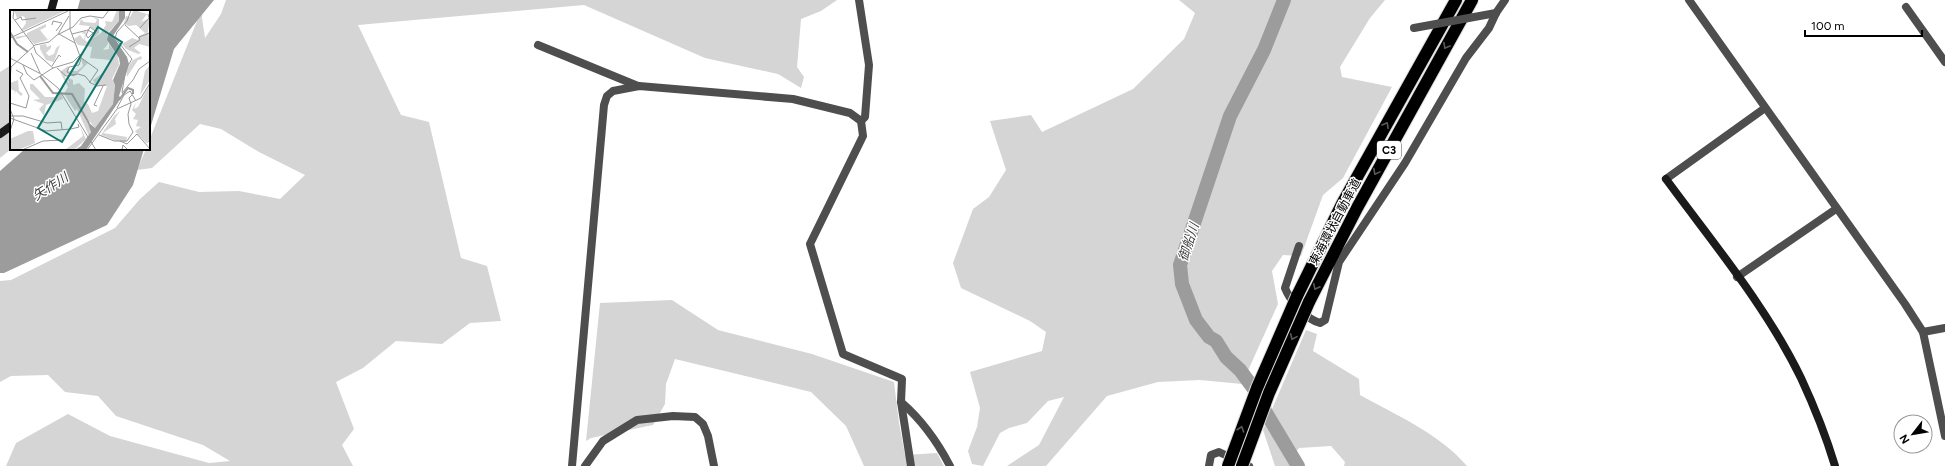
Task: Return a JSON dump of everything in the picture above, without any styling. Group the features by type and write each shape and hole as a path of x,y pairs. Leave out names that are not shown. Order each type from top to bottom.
{"highway":[{"name":"東海環状自動車道","path":"1228,466 1257,388 1297,296 1346,198 1456,0"},
{"name":"東海環状自動車道","path":"1242,466 1269,394 1309,302 1372,180 1472,0"}],"street":[{"path":"51,10 54,0"},
{"path":"859,0 869,65 865,117 861,121"},
{"path":"1299,246 1285,288 1288,294 1312,321 1320,323 1325,320 1340,262 1405,163 1460,67 1489,28 1496,13 1505,0"},
{"path":"1689,0 1923,332 1945,436"},
{"path":"1906,7 1945,62"},
{"path":"1414,28 1496,13"},
{"path":"538,44 639,86"},
{"path":"572,466 604,105 607,96 613,91 639,86 793,100 850,114 861,121 863,136 810,244 843,354 902,379 901,402 911,466"},
{"path":"1765,108 1666,179 1769,322 1801,378 1826,438 1835,466"},
{"path":"0,134 10,127"},
{"path":"1737,277 1836,209"},
{"path":"1923,332 1945,328"},
{"path":"901,402 917,416 935,439 950,466"},
{"path":"585,466 603,441 637,420 673,416 695,417 703,424 708,436 714,466"},
{"path":"1209,466 1211,455 1219,452 1249,466"}],"shaded area":[{"path":"226,0 837,0 821,11 801,19 797,67 804,77 801,88 778,74 705,58 584,5 358,25 401,115 429,122 461,258 487,266 501,321 470,323 442,344 396,341 363,368 336,382 354,429 342,445 353,466 6,466 16,443 68,414 110,436 209,463 230,461 203,445 116,416 98,396 65,392 48,375 11,376 0,382 0,281 11,280 115,228 140,199 159,182 199,192 239,191 280,199 305,175 259,152 221,129 200,124 152,168 137,170 146,150 150,150 150,138 201,11 205,38 221,14"},
{"path":"1179,0 1385,0 1370,18 1340,67 1342,77 1392,87 1343,178 1323,195 1301,256 1283,255 1272,271 1278,304 1242,384 1200,380 1158,382 1107,396 1046,466 1007,466 1039,445 1064,397 1048,401 1027,423 1009,428 1000,433 983,466 972,464 968,451 977,427 980,408 970,372 1042,351 1046,332 1030,321 961,288 953,263 973,209 989,197 1006,170 990,121 1031,115 1042,132 1133,89 1184,39 1195,13"},
{"path":"10,66 10,150 0,158 0,72"},
{"path":"672,300 718,330 812,354 894,382 905,455 937,453 944,466 864,466 846,426 811,392 675,359 666,384 665,404 653,425 591,438 586,441 600,303"},
{"path":"1306,330 1317,334 1313,351 1359,379 1360,395 1431,435 1444,444 1467,466 1344,466 1345,462 1331,446 1299,448 1290,459 1292,466 1275,466 1263,430"}],"water":[{"path":"80,0 214,0 174,49 150,129 150,10 77,10"},
{"name":"矢作川","path":"24,150 144,150 133,185 107,225 4,273 0,273 0,171"}],"waterway":[{"name":"御船川","path":"1284,0 1264,50 1230,116 1180,265 1182,284 1196,320 1209,337 1216,341 1226,357 1240,370 1262,399 1265,411 1298,466"}]}
